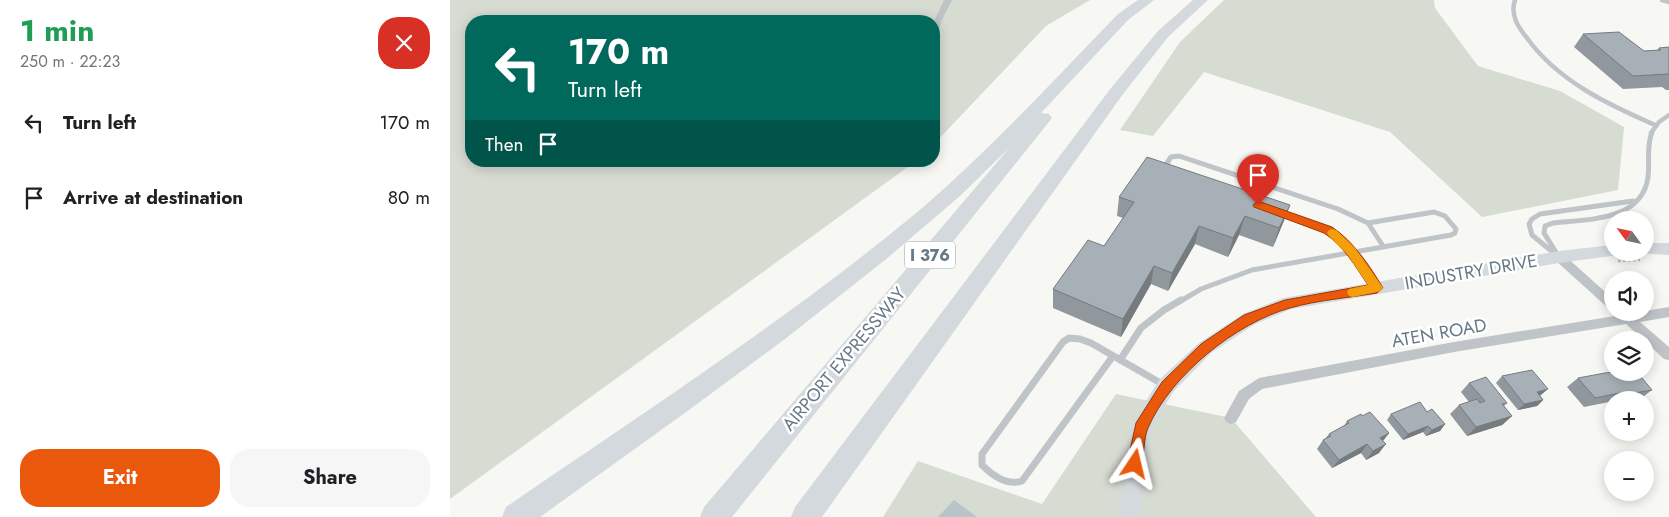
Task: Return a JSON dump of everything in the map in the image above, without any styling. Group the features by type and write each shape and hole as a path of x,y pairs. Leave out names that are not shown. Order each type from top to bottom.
{"highway":[{"path":"516,517 713,379 832,292 929,212 984,160 1123,17 1147,0"},
{"name":"AIRPORT EXPRESSWAY","path":"714,517 1079,74 1117,32 1154,0"},
{"name":"I 376","path":"805,517 1117,91 1163,34 1201,0"},
{"path":"824,517 1117,91"}],"street":[{"path":"940,16 948,0"},
{"path":"1654,252 1669,248"},
{"name":"INDUSTRY DRIVE","path":"1128,517 1128,500 1141,427 1166,386 1205,348 1249,319 1289,303 1559,257 1604,256"},
{"path":"1559,257 1604,298"},
{"name":"ATEN ROAD","path":"1654,313 1669,312"},
{"name":"ATEN ROAD","path":"1231,418 1244,395 1259,384 1604,320"},
{"path":"1630,321 1669,355"}],"lane":[{"path":"1515,0 1513,5 1515,19 1530,44 1548,63 1595,96 1655,124"},
{"path":"1662,0 1669,2"},
{"path":"1559,257 1544,232 1545,226 1607,216 1624,210 1645,189 1648,179 1648,142 1655,124 1669,115"},
{"path":"1171,174 1166,170 1165,166 1171,157 1179,156 1338,209 1368,223 1383,246"},
{"path":"1559,257 1533,237 1529,229 1529,222 1532,217 1540,214 1633,201"},
{"path":"1272,210 1328,230 1338,236 1377,288"},
{"path":"1567,211 1576,220"},
{"path":"1120,360 1141,328 1164,310 1201,289 1252,270 1351,251 1451,235 1455,233 1456,229 1445,216 1434,212 1368,223"},
{"path":"1113,356 1022,481 1017,484 1011,483 982,465 982,454 1065,340 1071,337 1078,338 1113,356 1166,386"}],"shaded area":[{"path":"450,0 1090,0 1046,26 940,138 940,15 465,15 465,167 908,167 450,499"},
{"path":"1224,0 1434,0 1435,8 1478,66 1560,91 1624,127 1618,190 1482,217 1390,132 1204,72 1153,136 1120,130 1180,42"},
{"path":"1116,394 1231,418 1316,517 883,517 918,461 1042,504"},
{"path":"954,500 977,517 938,517"}],"building":[{"path":"1619,32 1644,51 1661,50 1659,48 1669,47 1669,74 1633,76 1583,34"},
{"path":"1147,157 1290,205 1279,228 1245,216 1233,238 1199,226 1172,273 1154,266 1123,319 1053,289 1088,240 1104,246 1134,202 1119,197"},
{"path":"1532,370 1548,389 1537,392 1543,400 1524,404 1502,376"},
{"path":"1604,373 1604,381 1644,381 1652,390 1604,391 1604,396 1595,398 1578,378"},
{"path":"1486,377 1507,403 1502,404 1512,416 1476,427 1459,405 1477,399 1480,403 1485,401 1469,383"},
{"path":"1420,402 1427,412 1432,409 1445,424 1432,430 1428,426 1408,434 1391,414"},
{"path":"1370,412 1389,433 1380,438 1386,444 1373,451 1367,444 1339,460 1323,440 1331,436 1329,434 1349,423 1347,421"}],"slow traffic":[{"path":"1332,233 1338,236 1351,251 1377,288 1353,292"}],"route":[{"path":"1135,464 1141,427 1166,386 1205,348 1249,319 1289,303 1377,288 1338,236 1328,230 1258,205"}]}
